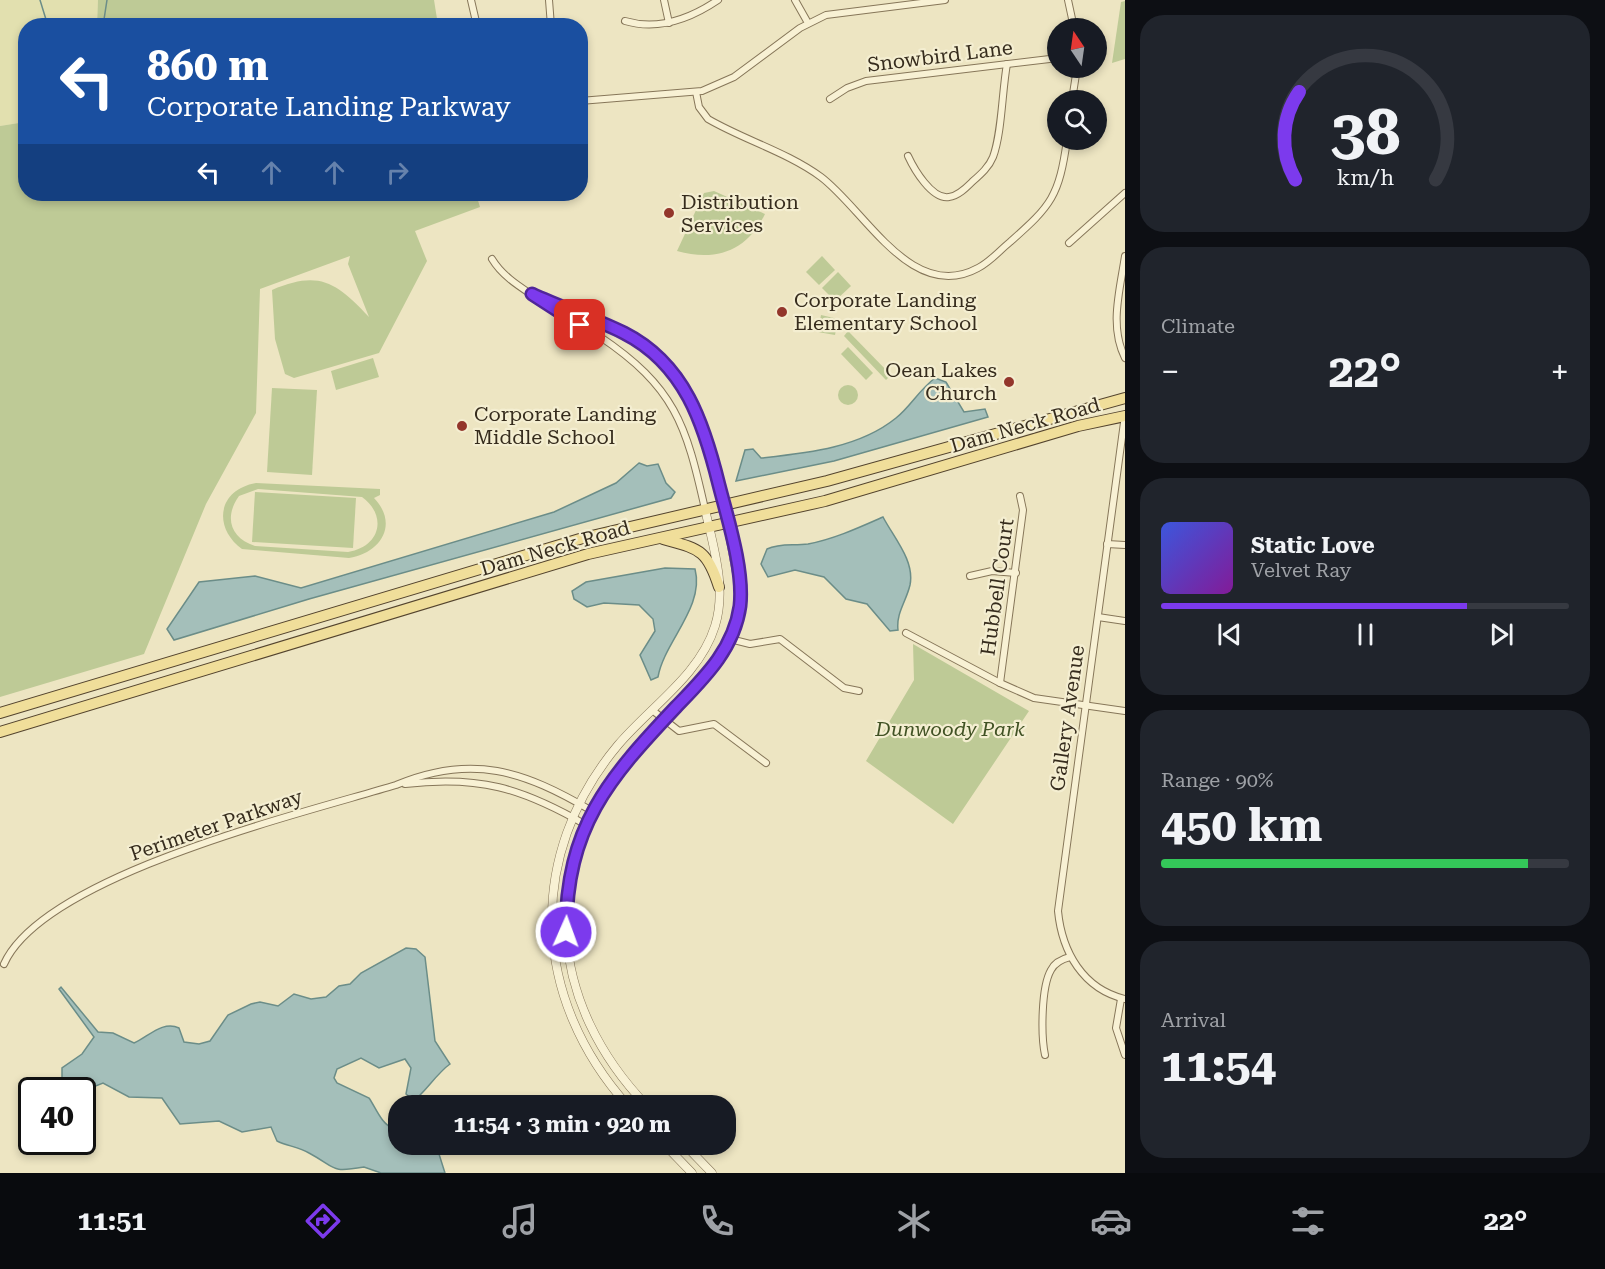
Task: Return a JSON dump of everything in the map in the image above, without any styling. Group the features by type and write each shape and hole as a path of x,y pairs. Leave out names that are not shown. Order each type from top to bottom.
{"main road":[{"name":"Dam Neck Road","path":"0,713 583,538 848,475 1125,398"},
{"name":"Dam Neck Road","path":"0,732 588,554 861,491 1125,414"},
{"path":"659,538 688,545 699,552 710,565 719,588"}],"street":[{"path":"471,0 475,18"},
{"path":"549,0 550,18"},
{"path":"664,0 669,23"},
{"path":"625,21 644,25 669,23 701,11 718,0"},
{"path":"795,0 808,23"},
{"path":"588,100 696,93 734,77 808,23 837,12 909,2 945,0"},
{"path":"1068,0 1072,18"},
{"name":"Snowbird Lane","path":"830,99 847,88 866,81 1047,59"},
{"path":"909,156 921,178 934,192 950,198 963,191 984,171 995,150 1007,64"},
{"path":"696,93 699,107 708,118 821,177 904,261 935,275 960,275 978,268 1041,215 1059,184 1065,150"},
{"path":"1069,243 1125,193"},
{"path":"1125,256 1123,284 1116,322 1125,358"},
{"path":"492,259 502,273 628,356 668,398 684,430 709,527 719,588 717,620 705,649 607,759 580,803 573,818 554,887 552,927 556,967 565,1004 582,1044 605,1080 618,1095"},
{"path":"532,294 624,333 656,357 690,399 699,415 724,505 740,592 740,606 730,639 706,676 610,780 592,811 574,854 567,891 566,932 570,967 581,1008 598,1043 621,1077 637,1095"},
{"name":"Gallery Avenue","path":"1123,999 1089,980 1070,957 1059,924 1058,898 1122,452 1125,414"},
{"name":"Hubbell Court","path":"1000,683 1023,510 1020,496"},
{"path":"1107,544 1125,545"},
{"path":"970,576 993,571 1016,573"},
{"path":"1098,617 1125,621"},
{"path":"906,633 1000,683 1035,698 1125,711"},
{"path":"730,639 750,644 780,639 844,688 859,691"},
{"path":"652,710 681,732 703,724 714,724 766,763"},
{"name":"Perimeter Parkway","path":"4,964 13,947 31,930 70,904 133,870 185,849 396,785 425,772 459,768 480,769 524,778 580,803 592,811"},
{"name":"Perimeter Parkway","path":"396,785 442,780 478,781 522,794 586,825"},
{"path":"1045,1055 1041,1024 1048,975 1057,962 1070,957"},
{"path":"1123,999 1116,1028 1125,1055"},
{"path":"675,1155 691,1172 700,1161"},
{"path":"694,1155 712,1173"}],"shaded area":[{"path":"0,0 98,0 97,18 18,18 18,123 0,126"}],"green space":[{"path":"98,0 434,0 437,18 97,18"},
{"path":"1125,1 1125,59 1112,63 1121,2"},
{"path":"18,123 18,201 478,201 480,207 415,231 427,261 379,353 294,378 285,374 275,339 272,290 302,281 326,283 347,295 369,317 348,264 350,256 260,289 256,413 206,504 144,654 0,697 0,126"},
{"path":"714,191 765,214 758,227 740,245 717,254 691,254 677,251 704,193"},
{"path":"822,256 835,270 819,285 806,272"},
{"path":"838,272 851,286 835,301 822,288"},
{"path":"821,315 838,319 835,335 818,332"},
{"path":"848,331 891,375 886,380 844,336"},
{"path":"848,347 873,373 866,380 841,354"},
{"path":"373,358 379,377 336,390 331,371"},
{"path":"848,385 855,388 858,395 855,402 848,405 841,402 838,395 841,388"},
{"path":"272,388 317,390 312,475 267,472"},
{"path":"256,483 380,489 380,495 374,498 381,508 386,527 378,544 360,555 349,558 242,549 226,531 223,521 227,501 233,493","holes":["258,489 362,497 375,513 377,530 367,544 348,552 255,546 240,538 232,526 232,512 239,496"]},
{"path":"255,492 356,498 353,548 252,542"},
{"name":"Dunwoody Park","path":"913,644 1029,711 953,824 866,761 914,680"}],"water":[{"path":"935,378 946,382 964,412 985,409 988,417 834,461 736,481 745,450 753,449 761,458 814,451 849,443 866,436 896,418"},
{"path":"639,463 647,466 658,464 666,483 675,492 671,498 309,599 174,640 167,629 199,582 255,576 301,588 554,512 616,483"},
{"path":"883,517 907,558 911,576 898,618 898,630 890,631 867,604 846,599 824,577 795,570 768,577 761,564 767,549 818,542"},
{"path":"665,568 695,569 697,583 689,611 668,651 658,677 651,680 640,655 655,631 653,619 639,605 604,603 587,607 574,599 572,591 586,582"},
{"path":"406,948 416,949 425,957 435,1041 450,1064 420,1095 406,1094 411,1068 405,1059 379,1068 361,1058 337,1069 334,1078 337,1083 369,1098 388,1126 388,1155 439,1155 445,1173 381,1173 364,1167 334,1168 305,1151 277,1141 271,1127 242,1132 219,1121 180,1124 162,1098 129,1097 103,1083 96,1086 96,1077 62,1077 62,1068 82,1054 94,1037 59,989 61,987 98,1032 113,1033 134,1043 156,1030 173,1026 179,1028 184,1042 199,1044 210,1041 228,1015 251,1004 260,1002 278,1006 294,994 311,999 326,997 339,986 350,984 361,973"}],"waterway":[{"path":"40,0 46,18"},
{"path":"104,18 107,0"}],"place":[{"name":"Distribution Services","path":"669,213"},
{"name":"Corporate Landing Elementary School","path":"782,312"},
{"name":"Oean Lakes Church","path":"1009,382"},
{"name":"Corporate Landing Middle School","path":"462,426"}],"route":[{"path":"566,932 567,891 574,854 592,811 610,780 630,756 714,667 730,639 740,606 737,564 724,505 706,435 696,409 677,381 648,348 610,326 532,294 580,325"}]}
